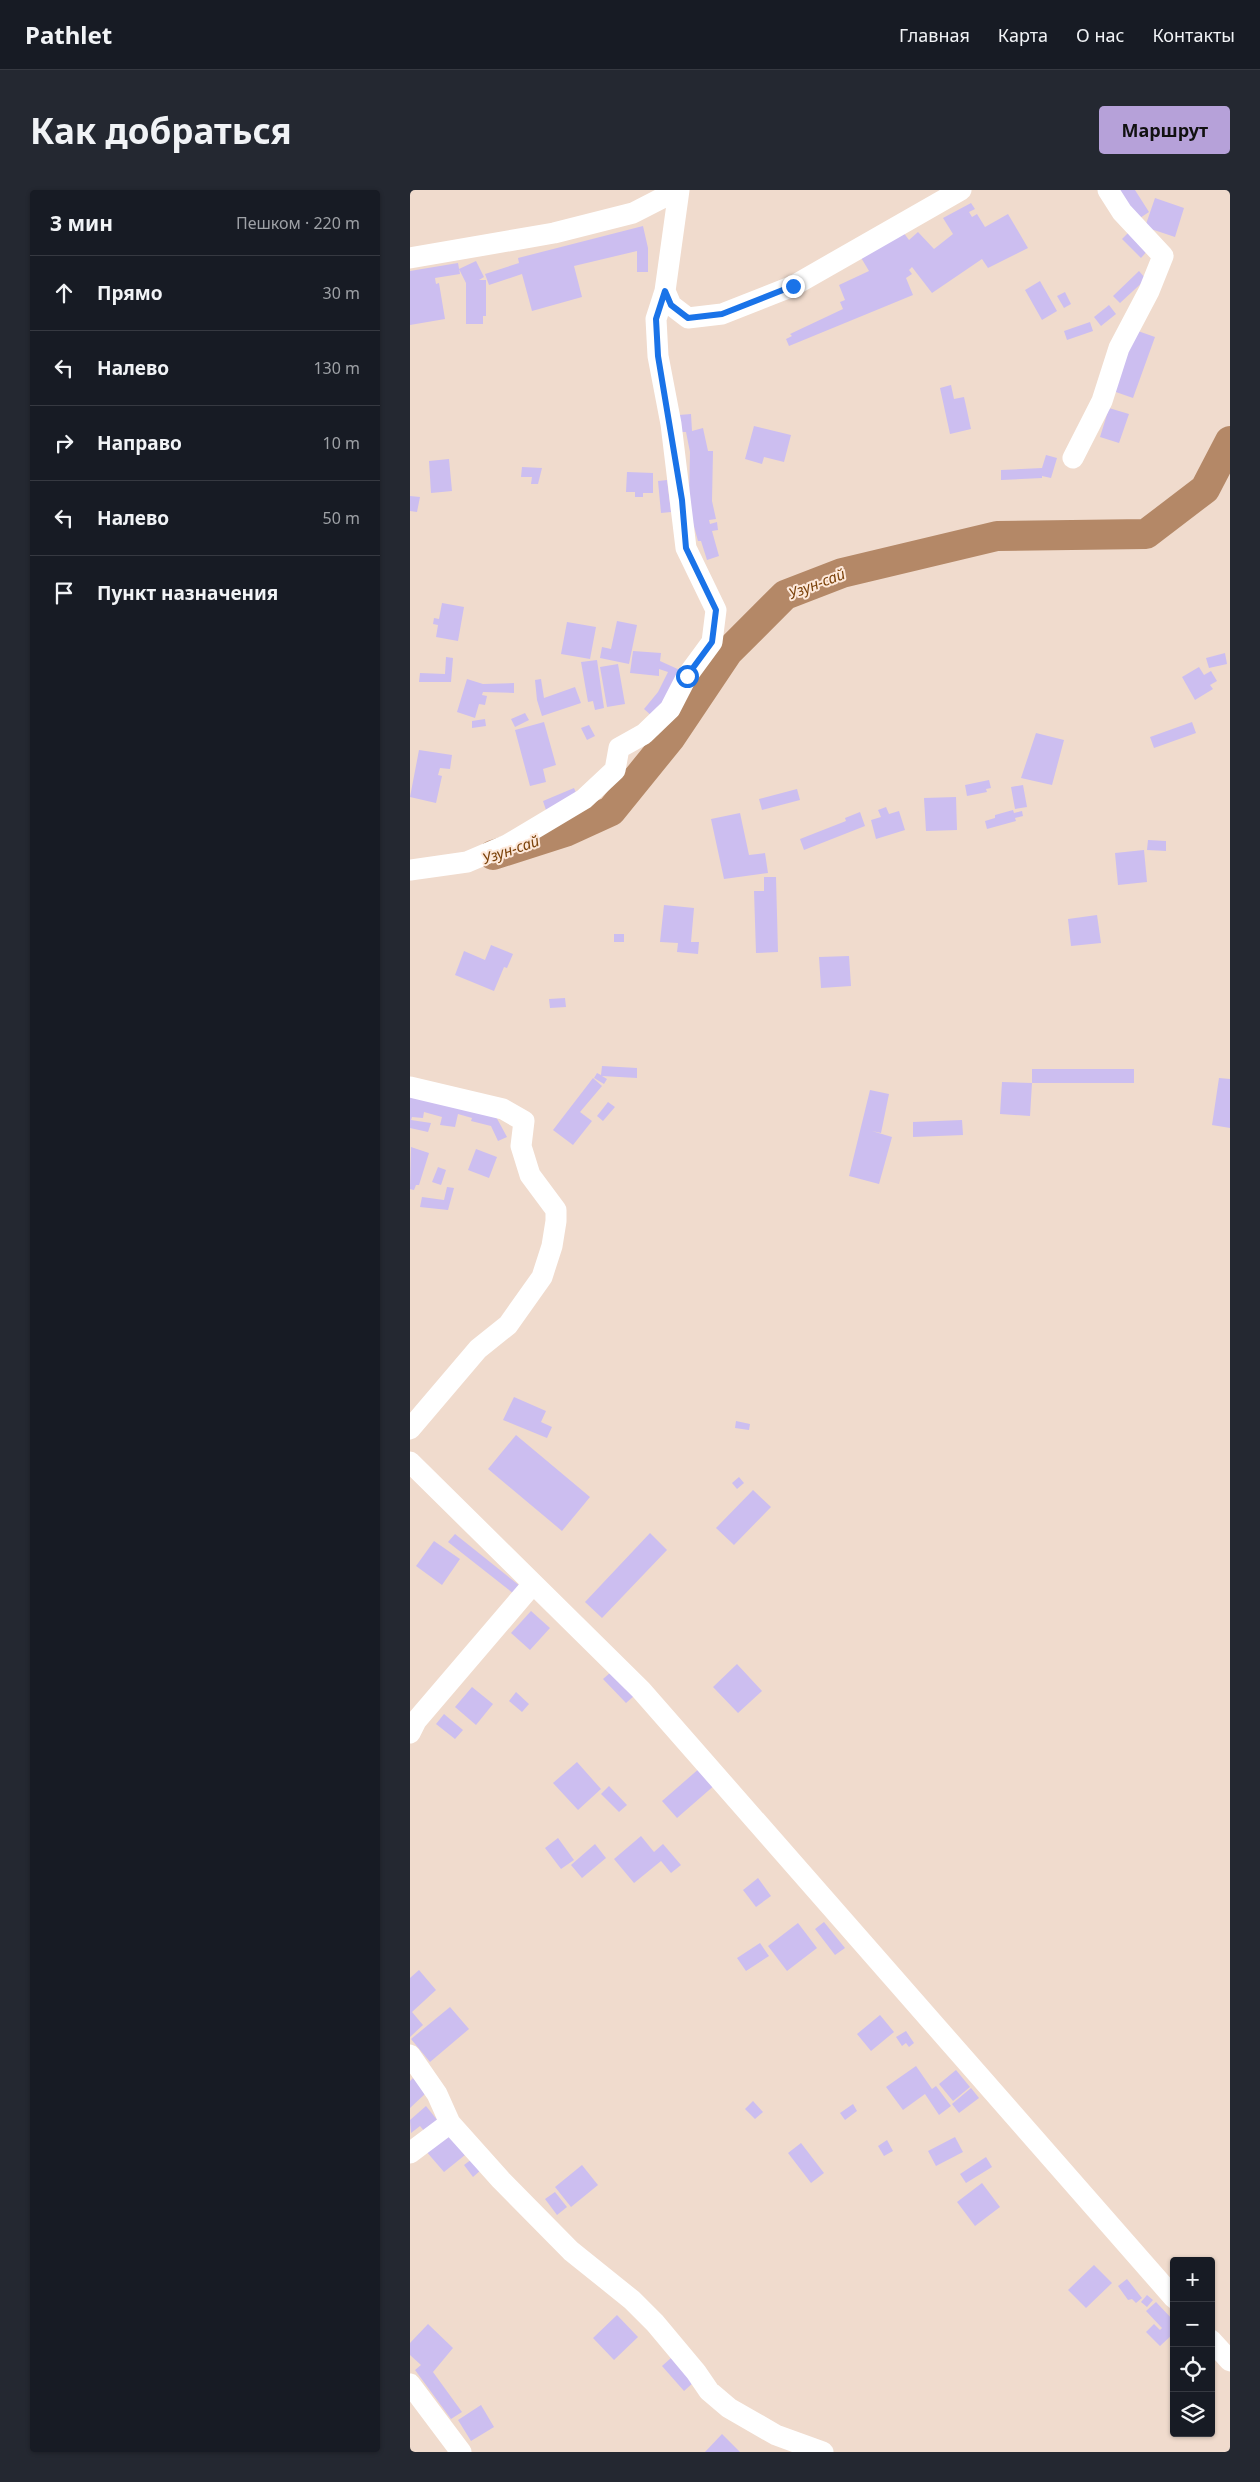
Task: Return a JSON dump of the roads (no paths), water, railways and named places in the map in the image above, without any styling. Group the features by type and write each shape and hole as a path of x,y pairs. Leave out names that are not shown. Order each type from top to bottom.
{"street":[{"path":"410,258 554,233 633,213 678,190"},
{"path":"410,870 467,862 507,845 584,799 615,770 619,748 644,734 670,709 687,676 712,642 716,610 686,548 679,481 658,356 656,319 665,291 678,190"},
{"path":"665,291 671,305 688,318 722,314 793,286 961,190"},
{"path":"1073,458 1102,401 1119,348 1149,291 1163,256 1122,212 1108,190"},
{"path":"410,1087 503,1109 524,1121 521,1146 530,1175 556,1210 552,1246 542,1276 508,1325 478,1350 410,1429"},
{"path":"410,1462 641,1690 1170,2293"},
{"path":"410,1733 416,1722 533,1584"},
{"path":"410,2055 437,2094 450,2123 501,2180 571,2252 632,2300 655,2323 696,2372 709,2392 729,2408 776,2435 822,2452"},
{"path":"410,2153 450,2123"},
{"path":"1215,2344 1230,2361"},
{"path":"410,2384 461,2452"}],"waterway":[{"name":"Узун-сай","path":"493,855 565,832 611,811 671,737 728,652 785,595 842,573 997,536 1146,534 1205,489 1230,441"}]}
